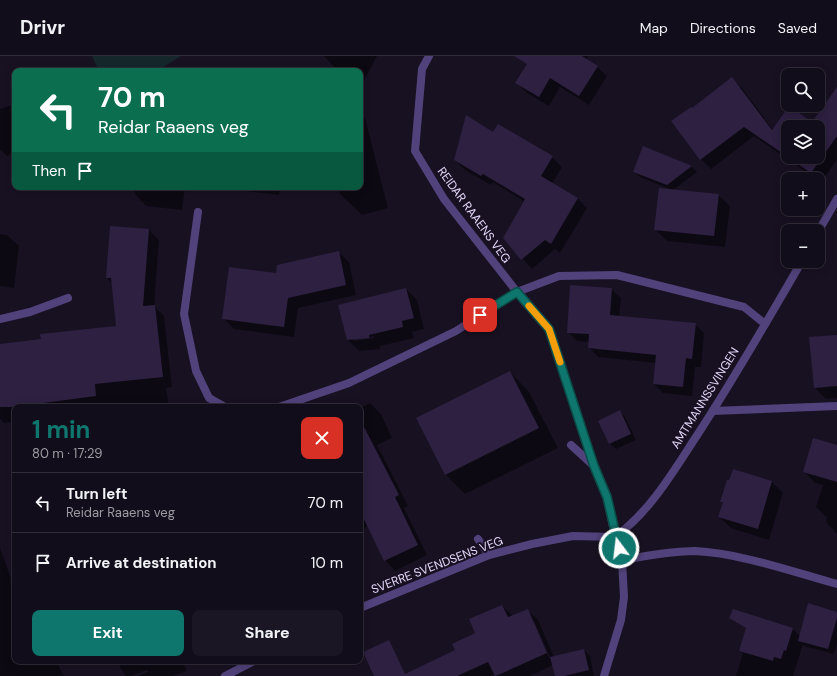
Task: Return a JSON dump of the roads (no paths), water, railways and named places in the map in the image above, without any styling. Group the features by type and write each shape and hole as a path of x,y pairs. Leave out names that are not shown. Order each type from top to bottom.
{"street":[{"name":"REIDAR RAAENS VEG","path":"429,56 422,69 415,151 444,199 517,292 549,329 594,466 607,497 615,537"},
{"path":"823,224 837,199"},
{"path":"198,212 184,314 196,371 209,398 220,404"},
{"name":"AMTMANNSSVINGEN","path":"615,537 627,529 660,491 713,411 798,268"},
{"path":"288,404 354,380 456,331 517,292 559,276 617,275 744,307 765,324"},
{"path":"0,319 30,312 68,298"},
{"path":"713,411 837,406"},
{"path":"571,445 594,466"},
{"name":"SVERRE SVENDSENS VEG","path":"363,607 489,555 532,544 573,536 615,537"},
{"path":"604,676 621,620 624,597 622,560 615,537"},
{"path":"478,539 489,555"},
{"path":"622,560 666,553 694,551 715,553 757,562 837,584"},
{"path":"225,676 248,664"}]}
